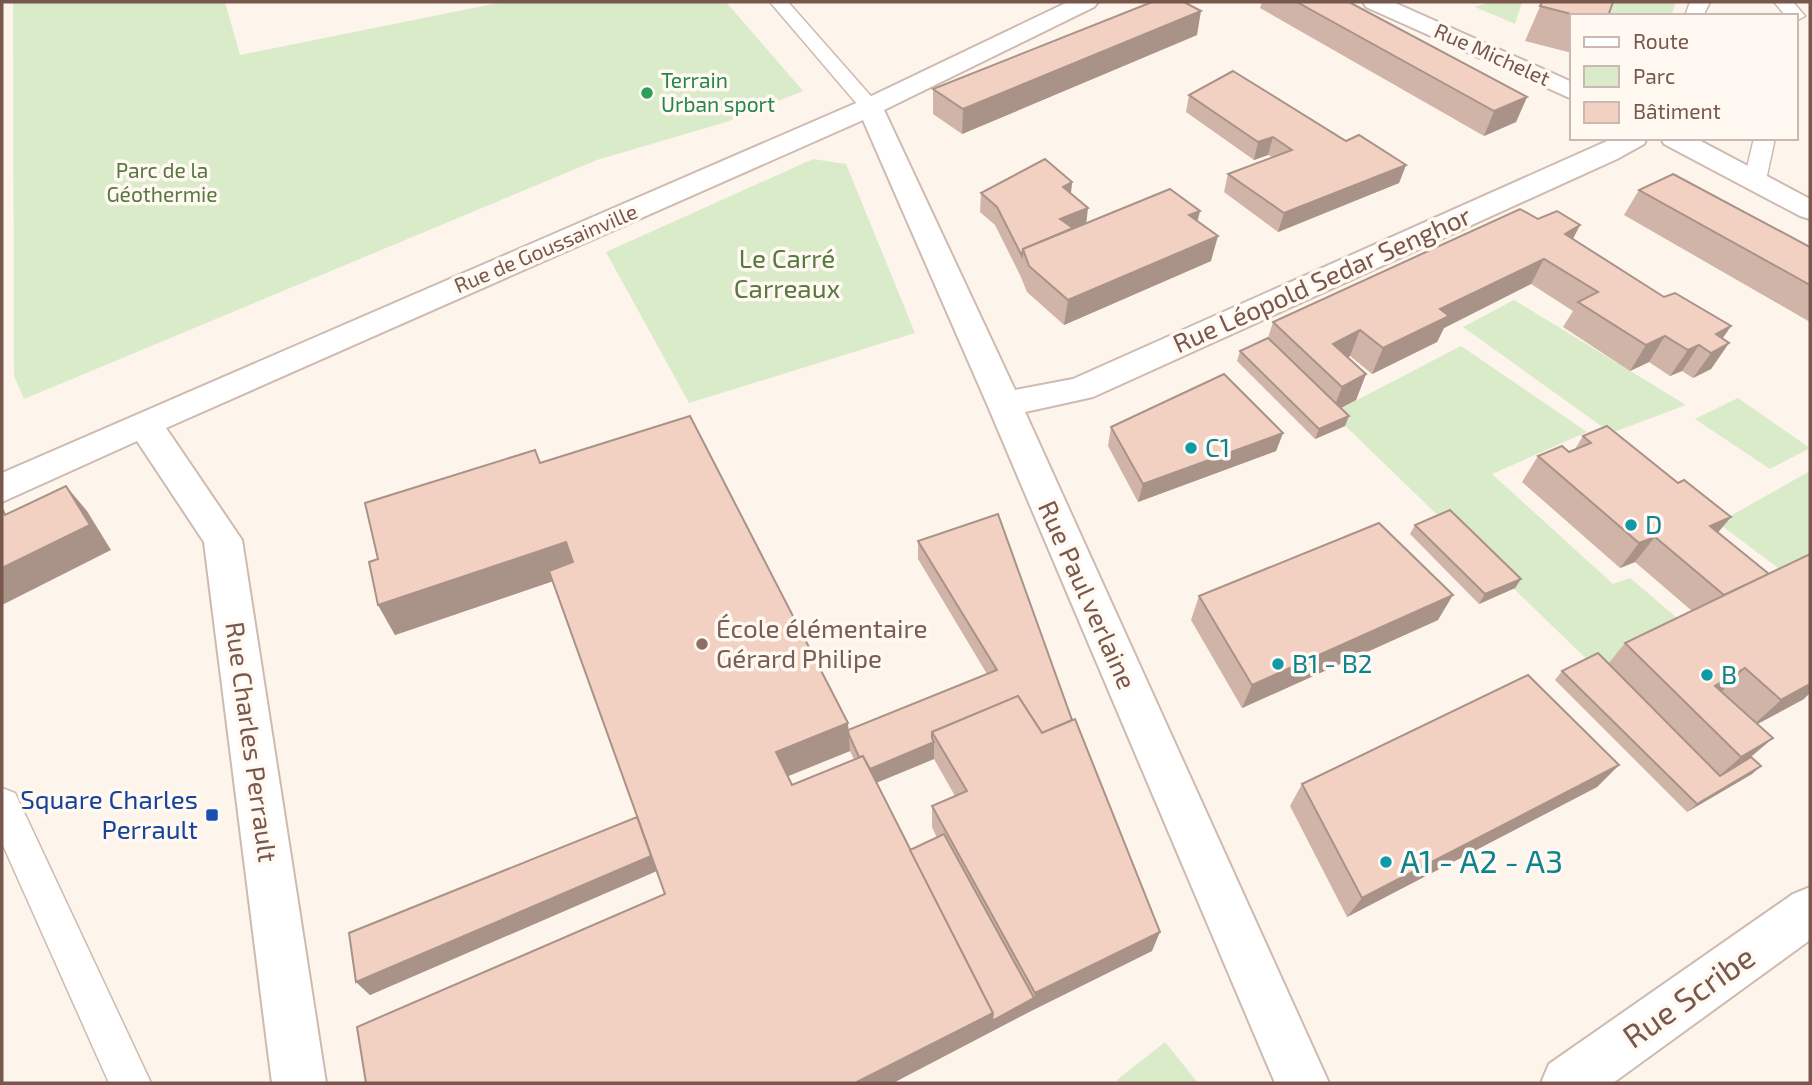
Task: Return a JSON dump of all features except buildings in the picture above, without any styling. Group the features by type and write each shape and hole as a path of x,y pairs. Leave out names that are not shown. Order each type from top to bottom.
{"street":[{"name":"Rue de Goussainville","path":"2,488 144,423 870,107 1086,2"},
{"name":"Rue Michelet","path":"1374,2 1413,9 1570,90"},
{"name":"Rue Paul verlaine","path":"870,107 1004,404 1302,1083"},
{"name":"Rue Léopold Sedar Senghor","path":"1004,404 1081,389 1447,222 1607,153 1630,140"},
{"path":"1678,140 1810,210"},
{"name":"Rue Charles Perrault","path":"144,423 223,540 299,1083"},
{"name":"Rue Scribe","path":"1568,1083 1810,911"}],"lane":[{"path":"779,2 870,107"},
{"path":"1755,180 1765,140"},
{"path":"2,804 130,1083"}],"green space":[{"name":"Parc de la Géothermie","path":"13,2 225,2 240,55 503,2 726,2 803,91 726,122 597,160 24,399 14,376"},
{"path":"1491,2 1522,2 1515,24 1475,7"},
{"path":"1609,2 1676,2 1672,14 1604,14"},
{"name":"Le Carré Carreaux","path":"813,159 846,164 915,333 689,403 606,252"},
{"path":"1514,300 1686,405 1611,433 1463,327"},
{"path":"1461,346 1587,432 1492,474 1613,584 1630,578 1689,628 1601,673 1332,413"},
{"path":"1738,398 1810,448 1770,469 1695,419"},
{"path":"1810,471 1810,556 1781,570 1718,523"},
{"path":"1165,1042 1198,1083 1118,1083 1117,1080"}],"place":[{"name":"Terrain Urban sport","path":"647,93"},
{"name":"C1","path":"1191,448"},
{"name":"D","path":"1631,525"},
{"name":"École élémentaire Gérard Philipe","path":"702,644"},
{"name":"B1 - B2","path":"1278,664"},
{"name":"B","path":"1707,675"},
{"name":"Square Charles Perrault","path":"212,815"},
{"name":"A1 - A2 - A3","path":"1386,862"}]}
